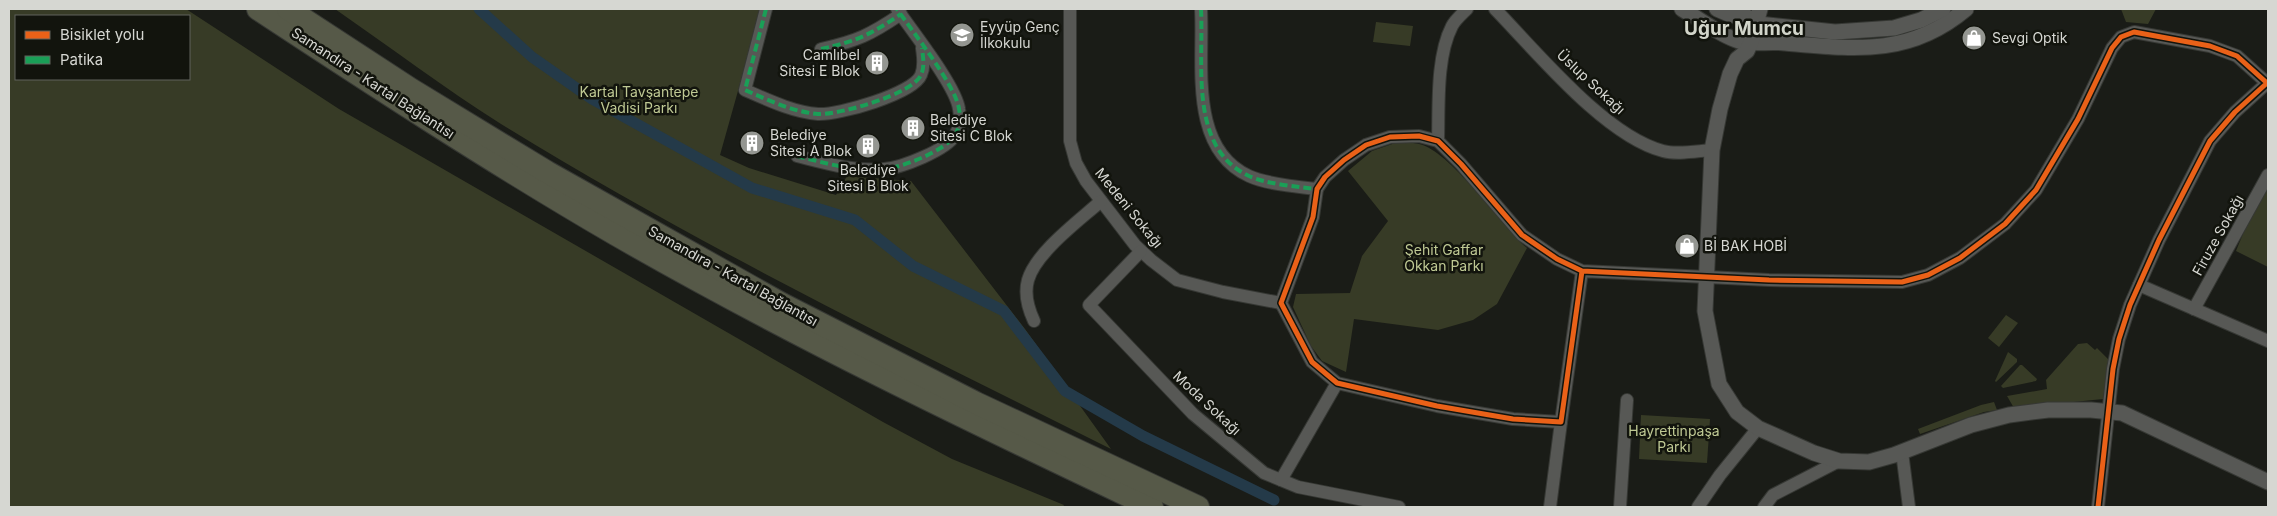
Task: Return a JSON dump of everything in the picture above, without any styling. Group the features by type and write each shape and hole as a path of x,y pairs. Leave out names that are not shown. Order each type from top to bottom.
{"highway":[{"path":"239,9 312,56 405,95"},
{"name":"Samandıra - Kartal Bağlantısı","path":"258,9 405,95 782,304 976,403 1198,507"},
{"name":"Samandıra - Kartal Bağlantısı","path":"288,9 405,95 614,233 776,322 950,412 1152,507"},
{"path":"305,9 346,37 405,95"}],"street":[{"path":"766,9 745,90 785,106 819,114 840,112 909,88 921,76 924,62 922,46"},
{"name":"Medeni Sokağı","path":"1070,9 1070,141 1076,163 1086,181 1141,251 1177,280 1223,292 1281,303"},
{"path":"1201,9 1204,109 1210,135 1224,158 1235,168 1250,177 1268,182 1317,188"},
{"path":"1438,141 1440,83 1445,43 1452,25 1467,9"},
{"name":"Üslup Sokağı","path":"1495,9 1605,119 1634,138 1663,151 1712,150"},
{"path":"1682,9 1738,41 1780,42 1855,48 1889,46 1919,38 1948,24 1966,9"},
{"path":"1717,9 1731,15 1745,13"},
{"path":"1745,13 1748,17 1758,16 1835,32 1894,28 1921,20 1943,9"},
{"path":"797,156 845,167 885,169 921,157 942,147 955,137 960,125 959,108 952,90 899,11 872,34 854,42 821,49"},
{"path":"1737,59 1731,47 1730,36 1733,23 1745,13"},
{"path":"1758,16 1747,51 1737,59 1720,110 1712,150 1705,311 1718,384 1737,412 1758,428 1814,453 1839,461 1869,462 1902,452 1971,425 2009,415 2048,410 2107,412 2122,414 2144,422 2268,482"},
{"path":"1561,422 1514,419 1437,406 1337,383 1312,362 1281,303 1313,217 1317,188 1332,172 1366,145 1390,137 1419,136 1438,141 1461,164 1522,234 1557,259 1582,271 1707,277 1902,282 1928,275 1960,258 2005,224 2036,190 2078,119 2112,48 2121,37 2134,32 2210,46 2237,56 2267,83 2235,112 2210,140 2192,172 2139,285 2119,339 2107,412 2098,507"},
{"name":"Firuze Sokağı","path":"2194,309 2268,175"},
{"path":"1034,321 1026,294 1028,279 1044,252 1101,201"},
{"name":"Moda Sokağı","path":"1141,251 1089,305 1193,414 1264,473 1298,487 1399,507"},
{"path":"1550,507 1582,271"},
{"path":"2139,285 2268,341"},
{"path":"1281,480 1337,383"},
{"path":"1620,507 1627,400"},
{"path":"1698,507 1720,475 1758,428"},
{"path":"1902,452 1909,507"},
{"path":"1764,507 1773,495 1839,461"}],"green space":[{"path":"9,9 186,9 339,109 883,422 952,459 1064,505 1063,507 9,507"},
{"name":"Kartal Tavşantepe Vadisi Parkı","path":"335,9 761,9 720,155 749,168 836,195 847,176 911,181 1025,329 1111,449 802,293 650,211 501,124"},
{"path":"2121,9 2156,9 2148,24 2126,22"},
{"path":"1376,22 1413,26 1410,46 1373,42"},
{"name":"Şehit Gaffar Okkan Parkı","path":"1395,143 1419,144 1432,149 1460,174 1527,248 1497,304 1473,320 1438,330 1354,319 1346,372 1322,361 1311,346 1293,307 1296,294 1350,293 1362,256 1388,221 1348,171 1372,151"},
{"path":"2268,177 2268,267 2236,251 2264,182"},
{"path":"2006,315 2018,323 1999,347 1988,338"},
{"path":"2087,343 2095,350 2097,348 2109,360 2103,399 2014,408 2007,396 2047,389 2046,380 2078,344"},
{"path":"2008,352 2017,359 2017,362 1996,382 1995,381"},
{"path":"2020,365 2037,379 2036,381 2003,388 2001,386"},
{"path":"1994,402 1997,410 1984,412 1920,434 1918,429 1981,405"},
{"name":"Hayrettinpaşa Parkı","path":"1641,415 1710,419 1707,463 1639,459"}],"waterway":[{"path":"479,9 532,57 592,99 752,188 855,220 913,266 1004,311 1065,391 1143,436 1274,500"}],"marked path":[{"path":"766,9 745,90 799,111 818,114 842,111 874,102 904,89 915,82 921,75 923,65 922,48"},
{"path":"797,156 851,168 873,170 892,168 934,152 950,141 955,135 960,119 956,99 942,73 897,9"},
{"path":"1201,9 1203,102 1208,125 1216,146 1230,163 1256,179 1317,189"},
{"path":"821,49 863,36 901,14"}],"cycle path":[{"path":"1582,271 1561,422 1513,419 1437,406 1337,383 1312,362 1281,303 1313,217 1317,189 1325,177 1344,160 1366,145 1390,137 1419,136 1438,141 1461,164 1522,235 1557,259 1582,271 1769,280 1902,282 1928,275 1960,258 2005,224 2036,190 2078,119 2112,48 2121,37 2134,32 2210,46 2237,56 2267,83 2235,112 2210,141 2159,240 2130,305 2119,339 2113,369 2098,507"}],"place":[{"name":"Eyyüp Genç İlkokulu","path":"962,35"},
{"name":"Sevgi Optik","path":"1974,38"},
{"name":"Camlıbel Sitesi E Blok","path":"877,63"},
{"name":"Belediye Sitesi C Blok","path":"913,128"},
{"name":"Belediye Sitesi A Blok","path":"752,143"},
{"name":"Belediye Sitesi B Blok","path":"868,146"},
{"name":"Bİ BAK HOBİ","path":"1687,246"}],"district":[{"name":"Uğur Mumcu","path":"1744,28"}]}
